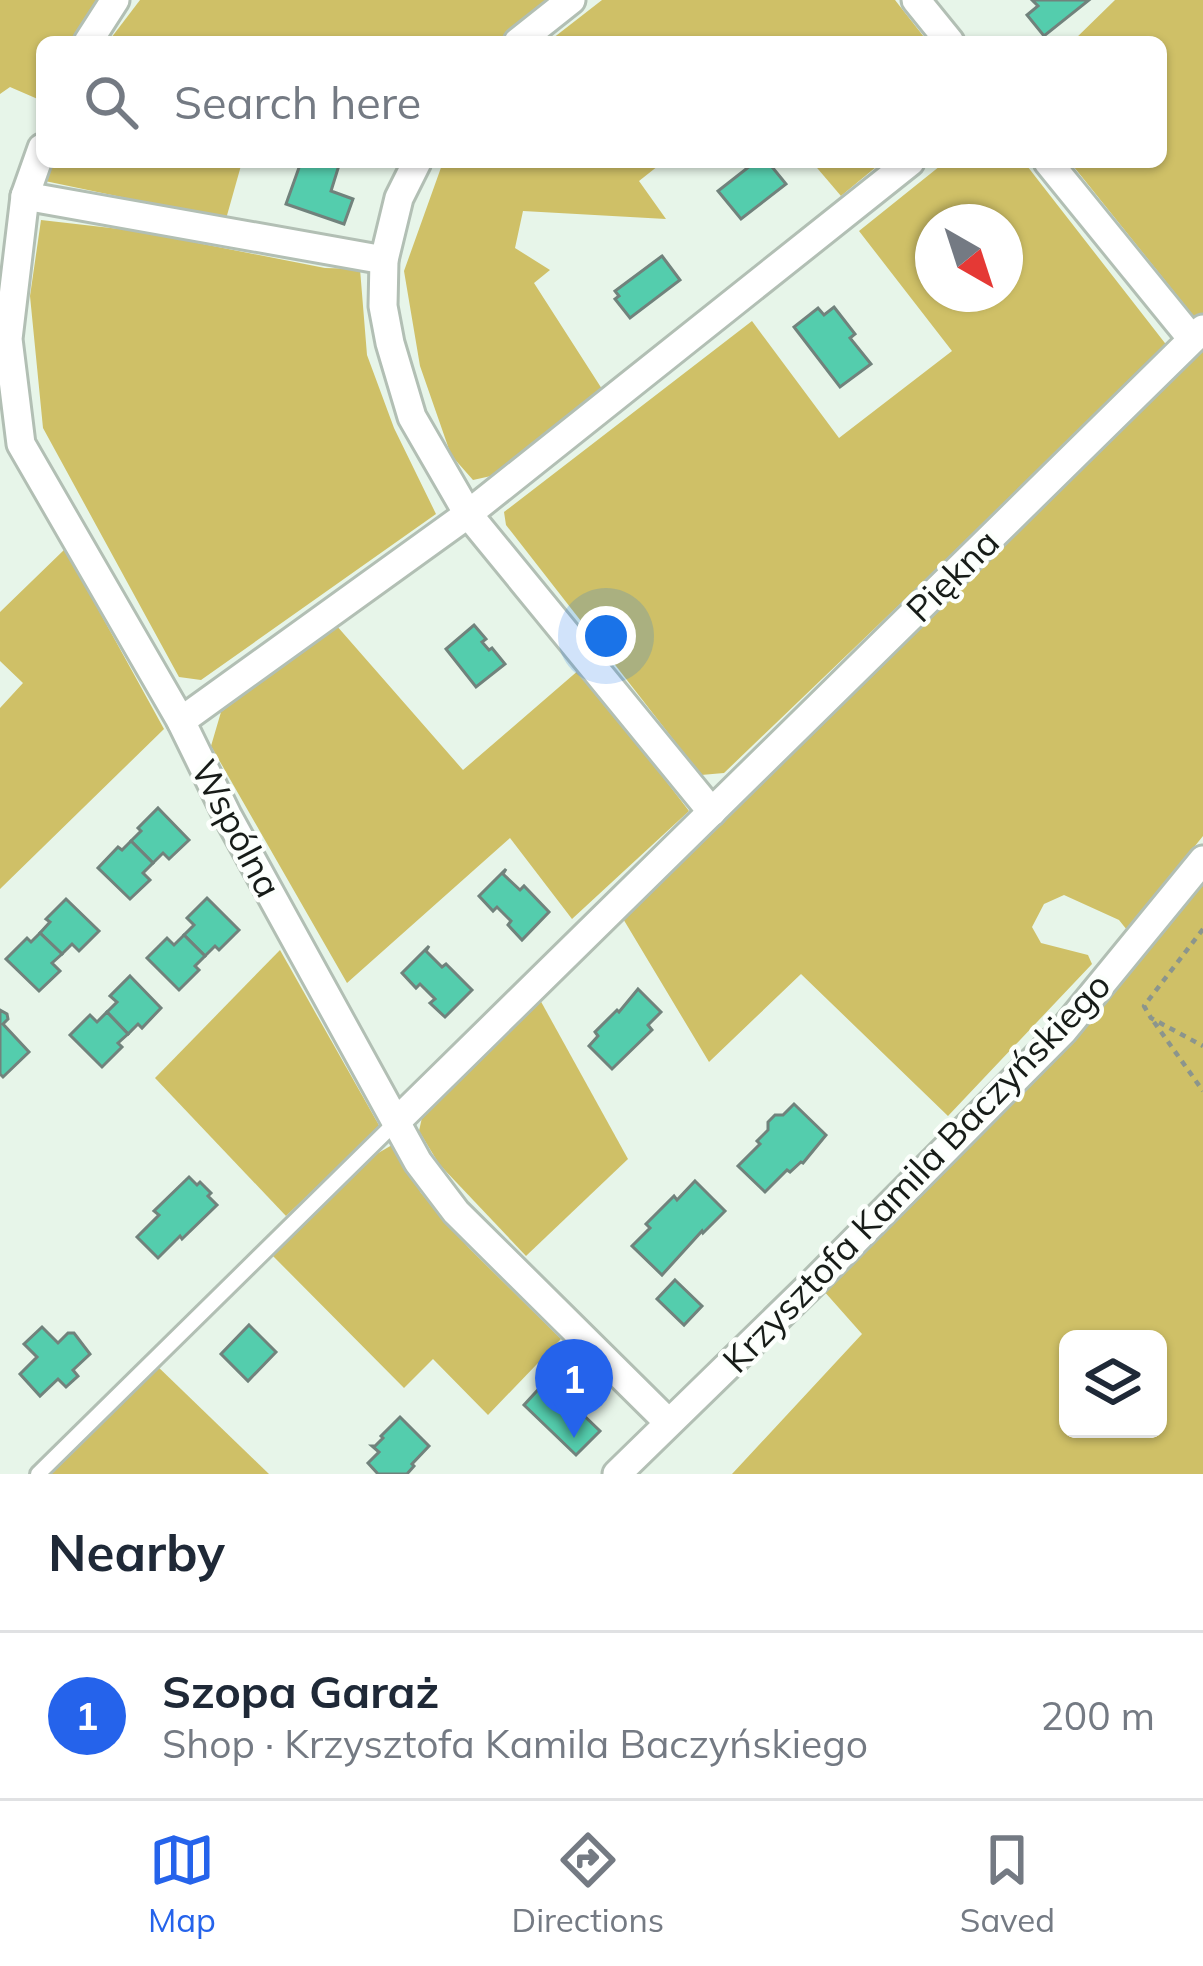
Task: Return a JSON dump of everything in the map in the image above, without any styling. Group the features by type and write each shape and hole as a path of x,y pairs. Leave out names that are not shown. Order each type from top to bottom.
{"street":[{"path":"92,36 115,0"},
{"path":"526,36 571,0"},
{"path":"916,0 945,36"},
{"name":"Wspólna","path":"36,165 25,196 8,339 21,444 181,721 227,815 418,1162 456,1212 668,1423"},
{"path":"414,168 399,198 384,260 383,307 412,417 468,514 712,812"},
{"path":"181,721 468,514 902,168"},
{"name":"Piękna","path":"397,1120 1198,334 1053,168"},
{"path":"25,196 384,260"},
{"name":"Krzysztofa Kamila Baczyńskiego","path":"617,1474 1063,1031 1203,860"}],"lane":[{"path":"38,1474 397,1120"}],"path":[{"path":"1203,929 1144,1006 1203,1091"},
{"path":"1151,1018 1203,1046"}],"shaded area":[{"path":"0,0 104,0 81,36 36,36 36,98 10,87 0,94"},
{"path":"140,0 550,0 503,36 113,36"},
{"path":"602,0 895,0 923,36 556,36"},
{"path":"1115,0 1203,0 1203,313 1196,319 1075,168 1167,168 1167,36 1078,36"},
{"path":"50,168 240,168 226,219 45,181"},
{"path":"441,168 655,168 639,181 666,219 523,211 515,248 550,270 534,283 602,389 491,476 473,480 451,455 420,366 404,271"},
{"path":"817,168 875,168 841,196"},
{"path":"938,168 1029,168 1168,347 724,773 701,775 506,525 504,512 752,321 839,438 952,351 922,312 1023,312 1023,204 915,204 915,303 859,231"},
{"path":"41,220 137,231 325,268 360,269 367,355 394,428 436,514 201,680 179,677 43,428 30,296"},
{"path":"1203,348 1203,836 1127,930 1119,920 1064,895 1044,904 1032,927 1041,943 1088,955 1092,964 948,1116 801,974 709,1062 622,917"},
{"path":"65,549 164,729 0,889 0,708 23,683 0,661 0,612"},
{"path":"336,625 463,770 580,669 689,811 572,919 510,838 347,983 211,746 221,712"},
{"path":"1203,875 1203,1474 732,1474 862,1334 815,1281"},
{"path":"280,950 380,1127 286,1216 155,1078"},
{"path":"539,998 628,1159 526,1256 439,1164 419,1131 423,1113"},
{"path":"392,1145 421,1193 561,1339 488,1415 433,1359 404,1388 270,1253 368,1159"},
{"path":"153,1362 269,1474 47,1474"}],"building":[{"path":"1032,0 1089,0 1044,36 1027,15 1038,6"},
{"path":"299,168 338,168 331,191 353,199 344,224 286,204"},
{"path":"747,168 773,168 786,184 741,219 718,191"},
{"path":"662,256 680,280 630,318 615,299 619,296 615,291"},
{"path":"834,307 871,364 840,387 794,327 818,308 824,315"},
{"path":"474,625 486,639 482,642 505,664 476,687 446,649"},
{"path":"158,808 189,840 169,859 163,853 153,863 131,841"},
{"path":"131,841 153,863 143,873 150,880 130,899 98,868"},
{"path":"506,869 503,874 520,890 524,886 549,912 522,940 508,925 511,921 479,896"},
{"path":"207,898 239,930 219,950 215,946 205,956 184,935 194,925 187,918"},
{"path":"66,899 99,931 79,951 72,944 62,954 40,933 50,922 46,919"},
{"path":"40,933 62,954 52,963 60,971 39,991 6,959 27,938 31,942"},
{"path":"184,935 205,956 195,966 199,970 179,990 147,958 167,938 174,945"},
{"path":"429,946 426,951 472,990 445,1017 430,1003 435,999 402,973"},
{"path":"130,976 161,1008 142,1028 138,1024 128,1034 107,1012 117,1002 110,996"},
{"path":"638,989 661,1012 648,1025 652,1030 612,1069 589,1046 598,1036 595,1032"},
{"path":"0,1010 7,1014 3,1024 29,1052 3,1077 0,1074"},
{"path":"107,1012 128,1034 102,1067 70,1035 90,1015 97,1022"},
{"path":"794,1104 826,1135 803,1163 787,1170 765,1192 738,1166 760,1144 757,1141 768,1130 768,1122"},
{"path":"189,1177 211,1193 208,1196 217,1205 158,1258 137,1237 159,1215 154,1211"},
{"path":"695,1181 725,1211 662,1275 632,1246 650,1228 646,1224"},
{"path":"675,1280 702,1306 684,1325 657,1299"},
{"path":"249,1325 276,1352 248,1381 221,1354"},
{"path":"42,1327 58,1343 74,1333 90,1354 73,1370 78,1376 66,1387 58,1379 40,1396 20,1374 37,1357 24,1344"},
{"path":"547,1380 600,1431 576,1455 524,1405"},
{"path":"400,1417 429,1446 407,1474 378,1474 368,1463 379,1452 372,1446"}],"place":[{"name":"Szopa Garaż","path":"574,1438"}]}
